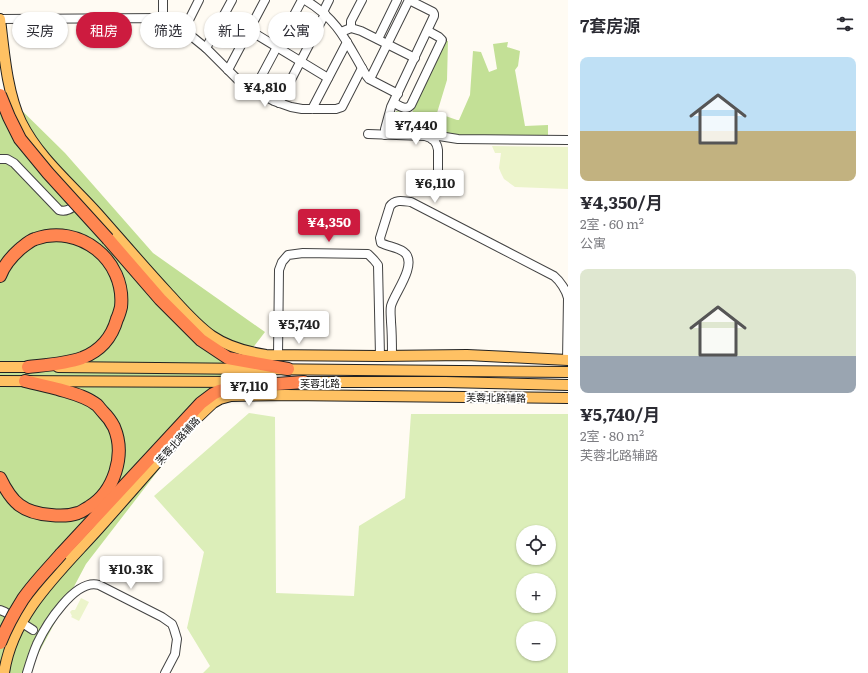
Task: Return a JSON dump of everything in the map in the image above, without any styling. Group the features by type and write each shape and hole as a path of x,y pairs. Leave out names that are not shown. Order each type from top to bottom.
{"highway":[{"path":"0,95 20,139 48,173 160,299 201,340 228,358 288,369"},
{"path":"0,276 5,264 26,244 49,236 61,236 74,238 87,243 99,251 110,263 117,277 121,294 121,308 110,336 100,348 82,358 64,363 28,367"},
{"path":"0,478 11,498 20,506 40,514 63,516 79,513 94,504 104,494 113,479 117,467 119,451 114,427 97,405 81,396 25,381"},
{"path":"0,643 23,599 35,583 201,403 219,391 235,387 304,382"}],"main road":[{"path":"0,19 12,99 20,121 29,137 47,160 200,326 226,344 253,353 278,355 467,355 568,360"},
{"name":"芙蓉北路","path":"0,367 568,372"},
{"name":"芙蓉北路","path":"0,381 445,382 568,385"},
{"name":"芙蓉北路辅路","path":"4,673 11,648 21,623 44,590 196,419 213,403 220,399 231,396 279,395 568,398"}],"street":[{"path":"163,0 163,12"},
{"path":"193,12 199,0"},
{"path":"226,12 232,0"},
{"path":"259,12 265,0"},
{"path":"297,12 304,0 322,12"},
{"path":"329,0 324,13 333,21 341,32 366,75 370,79 398,94"},
{"path":"351,28 351,21 362,0"},
{"path":"378,39 397,0"},
{"path":"370,79 409,0 433,12 434,19 391,107 385,129 385,135"},
{"path":"0,19 140,18"},
{"path":"341,32 351,28 361,31 415,58"},
{"path":"394,103 404,108 409,107 428,70 442,40 428,32"},
{"path":"196,40 204,46"},
{"path":"312,109 347,42"},
{"path":"206,48 238,80 279,103 291,107 312,109 336,109 342,107 362,68"},
{"path":"228,70 240,48"},
{"path":"254,90 277,48 328,78"},
{"path":"279,103 307,48"},
{"path":"368,134 425,136 432,139 437,145 438,184"},
{"path":"432,139 439,136 458,139 568,140"},
{"path":"0,159 7,159 14,163 57,208 62,211 68,210 84,199"},
{"path":"392,356 391,306 406,276 408,261 404,252 381,243 380,238 390,206 395,201 404,201 411,202 558,279 568,298 568,360"},
{"path":"278,355 278,270 288,255 304,253 368,254 378,265 380,356"},
{"path":"27,673 38,642 55,614 83,586 94,584 99,585 171,622 177,643 174,654 165,673"},
{"path":"0,610 33,630"},
{"path":"33,630 40,627 46,628"},
{"path":"33,630 34,638 38,642"}],"green space":[{"path":"443,41 448,41 447,80 437,113 459,120 470,95 473,51 481,52 489,72 497,69 493,44 508,42 507,47 520,51 518,66 515,70 525,126 548,125 548,138 435,137 413,134 409,129 391,130 396,111 412,113"},
{"path":"0,89 65,153 153,253 265,332 86,564 28,673 0,673"},
{"path":"492,146 568,147 568,189 515,187 504,179 499,168 501,153 495,153"},
{"path":"249,413 275,417 276,593 354,596 359,526 405,498 411,414 568,414 568,673 203,673 210,666 187,628 204,552 154,496"},
{"path":"81,598 89,602 79,621 71,617 70,612 75,610"}]}
